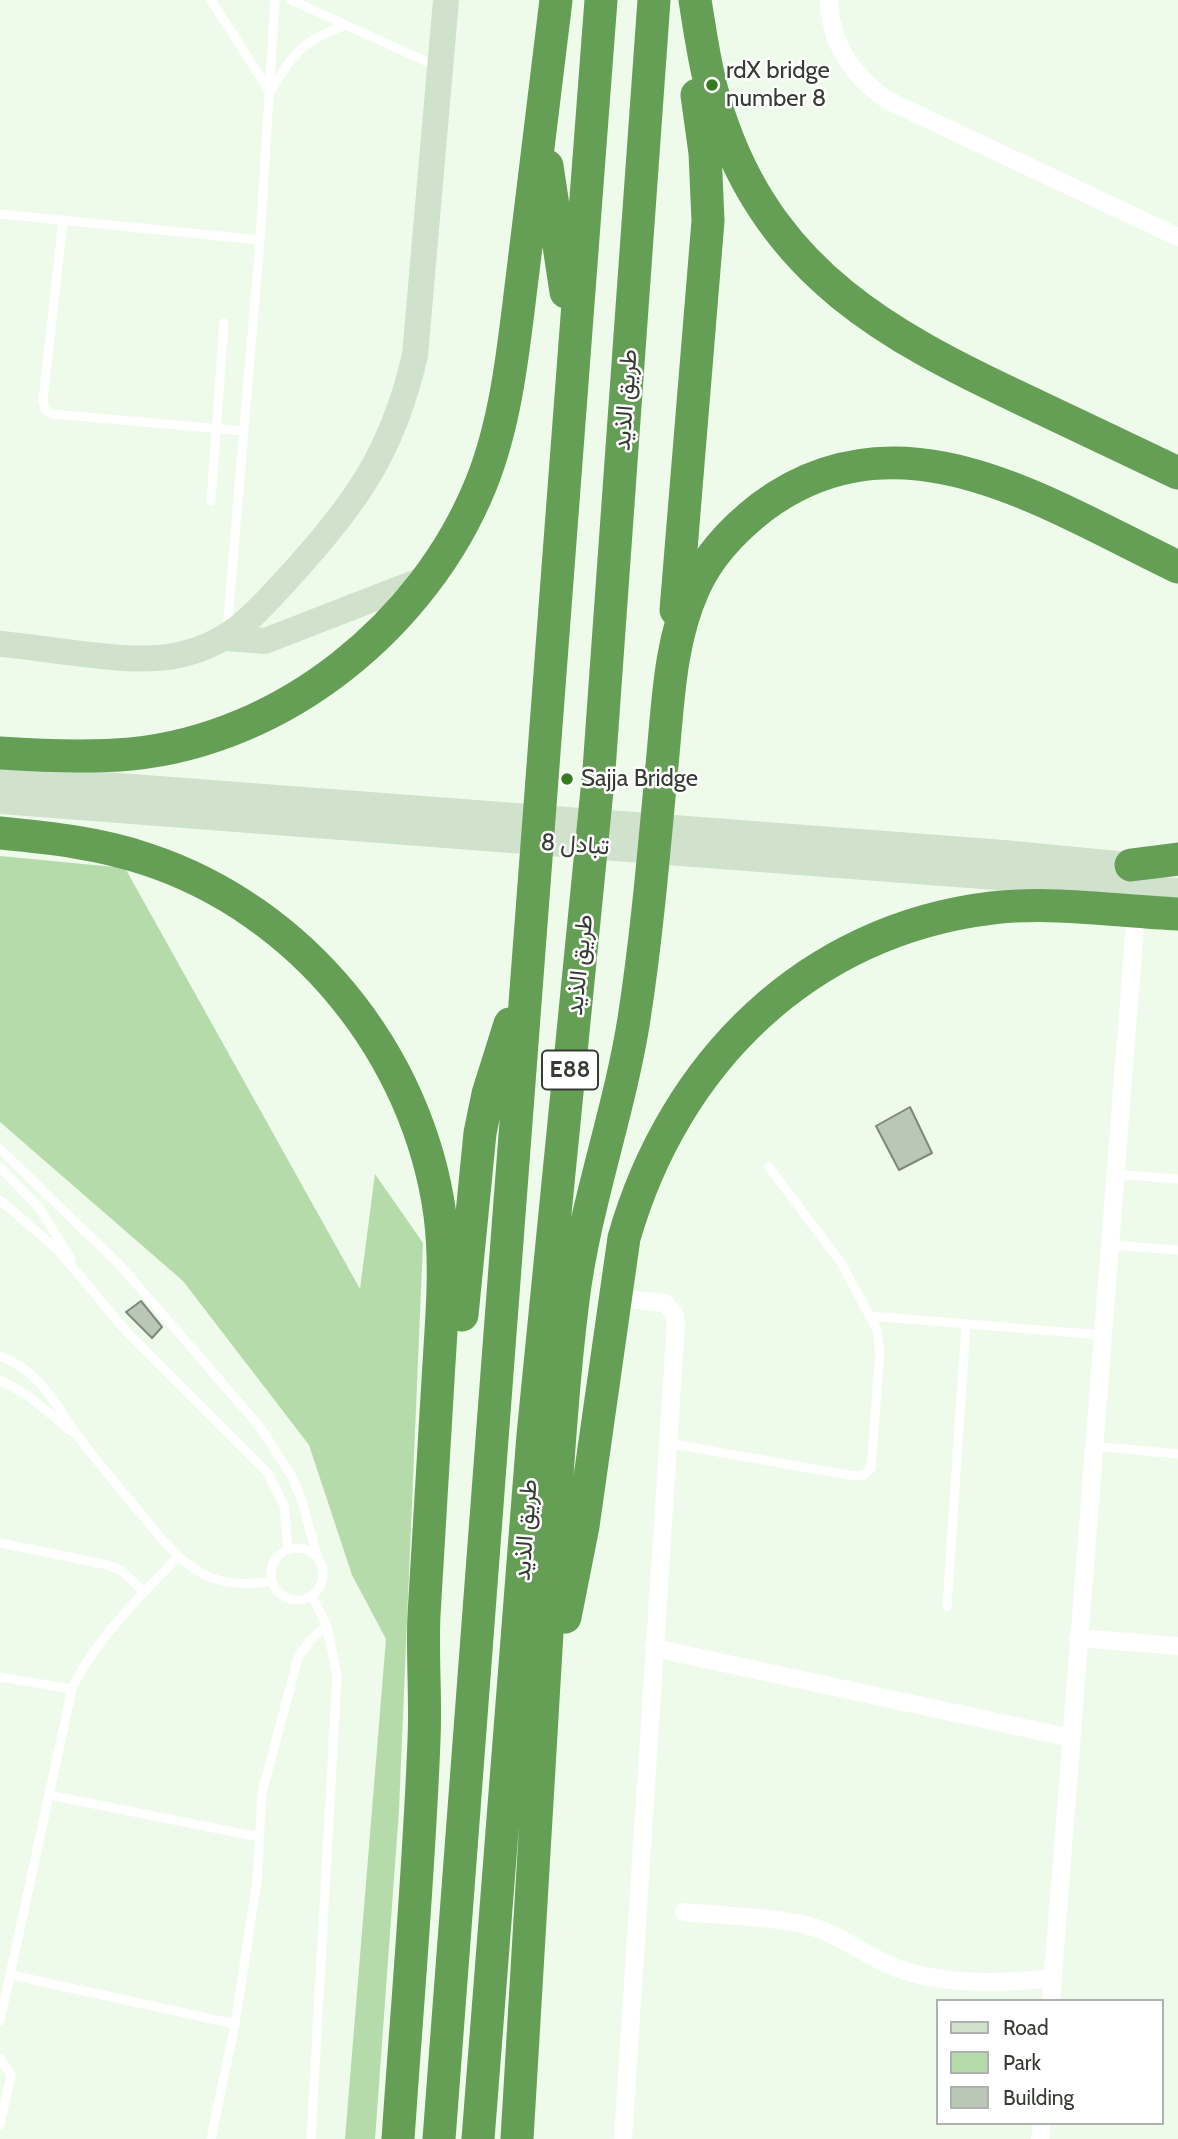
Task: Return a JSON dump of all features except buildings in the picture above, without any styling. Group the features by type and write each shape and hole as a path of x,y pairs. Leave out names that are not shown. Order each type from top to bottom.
{"highway":[{"path":"0,753 67,757 133,754 197,740 259,717 317,685 369,645 428,578 452,542 481,484 499,422 512,355 556,0"},
{"name":"طريق الذيد","path":"439,2139 601,0"},
{"name":"طريق الذيد","path":"478,2139 533,1435 599,770 654,0"},
{"path":"517,2139 536,1785 568,1340 583,1240 634,1020 648,923 673,657 708,221 705,153 685,25 685,0"},
{"path":"695,0 709,86 743,173 775,223 829,285 865,314 948,364 1178,473"},
{"path":"541,122 575,344"},
{"path":"673,657 695,585 714,555 737,529 763,506 794,487 827,473 862,464 898,461 934,464 969,472 1003,484 1178,567"},
{"path":"0,833 106,847 158,863 228,896 265,920 330,979 358,1013 403,1089 432,1172 444,1259 423,1637 425,1736"},
{"path":"1131,865 1178,859"},
{"path":"536,1785 583,1526 624,1238 634,1201 665,1131 707,1068 735,1036 800,982 872,941 952,915 993,908 1038,906 1178,914"},
{"path":"398,2139 425,1736 439,1619 447,1461 481,1133 488,1094 527,972"}],"main road":[{"path":"0,644 149,658 202,649 227,638 253,616 343,517 372,472 400,410 415,355 446,0"},
{"path":"227,638 265,641 428,578"},
{"path":"0,777 475,826"},
{"path":"0,801 475,826"},
{"name":"تبادل 8","path":"475,826 675,841"},
{"path":"675,841 1178,869"},
{"path":"675,841 1178,891"}],"street":[{"path":"829,0 833,31 841,52 869,87 887,100 1178,237"},
{"path":"1051,1999 1136,912"},
{"path":"614,1298 657,1301 671,1308 675,1315 623,2139"},
{"path":"1078,1638 1178,1646"},
{"path":"654,1648 1071,1738"},
{"path":"684,1912 801,1924 845,1940 888,1964 936,1977 986,1982 1053,1978"},
{"path":"526,1988 536,2033 531,2139"}],"lane":[{"path":"211,0 270,92"},
{"path":"227,638 260,240 275,0"},
{"path":"291,0 441,68"},
{"path":"270,92 299,50 318,36 346,25"},
{"path":"0,214 260,240"},
{"path":"63,220 45,410 53,414 244,431"},
{"path":"211,501 224,323"},
{"path":"0,1149 120,1265 260,1427 291,1475 324,1573 318,1590 312,1597 291,1600 276,1589 272,1581 274,1562 288,1549 308,1550 317,1556"},
{"path":"0,1167 40,1209 79,1275"},
{"path":"667,1443 717,1454 854,1476 864,1475 872,1463 880,1352 872,1317 842,1264 769,1167"},
{"path":"1114,1174 1178,1179"},
{"path":"0,1200 34,1227 163,1370 267,1472 284,1505 288,1523 288,1549"},
{"path":"1108,1244 1178,1250"},
{"path":"872,1317 1101,1335"},
{"path":"947,1607 966,1324"},
{"path":"0,1356 24,1369 43,1385 78,1437 177,1558 206,1577 222,1582 239,1585 272,1581"},
{"path":"0,1380 27,1395 78,1437"},
{"path":"1093,1446 1178,1454"},
{"path":"0,1543 108,1565 122,1571 144,1592"},
{"path":"0,2021 72,1689 86,1664 144,1592 177,1558"},
{"path":"311,2139 337,1685 336,1659 327,1626 312,1597"},
{"path":"211,2139 235,2024 257,1881 262,1793 298,1658 310,1640 327,1626"},
{"path":"0,1677 72,1689"},
{"path":"49,1795 259,1837"},
{"path":"11,1975 235,2024"},
{"path":"0,2058 10,2075 0,2125"}],"green space":[{"path":"0,856 125,868 360,1289 375,1174 423,1243 399,1810 375,2139 345,2139 386,1639 352,1575 309,1445 183,1281 0,1122"}],"place":[{"name":"rdX bridge number 8","path":"712,85"},
{"name":"Sajja Bridge","path":"567,779"}]}
